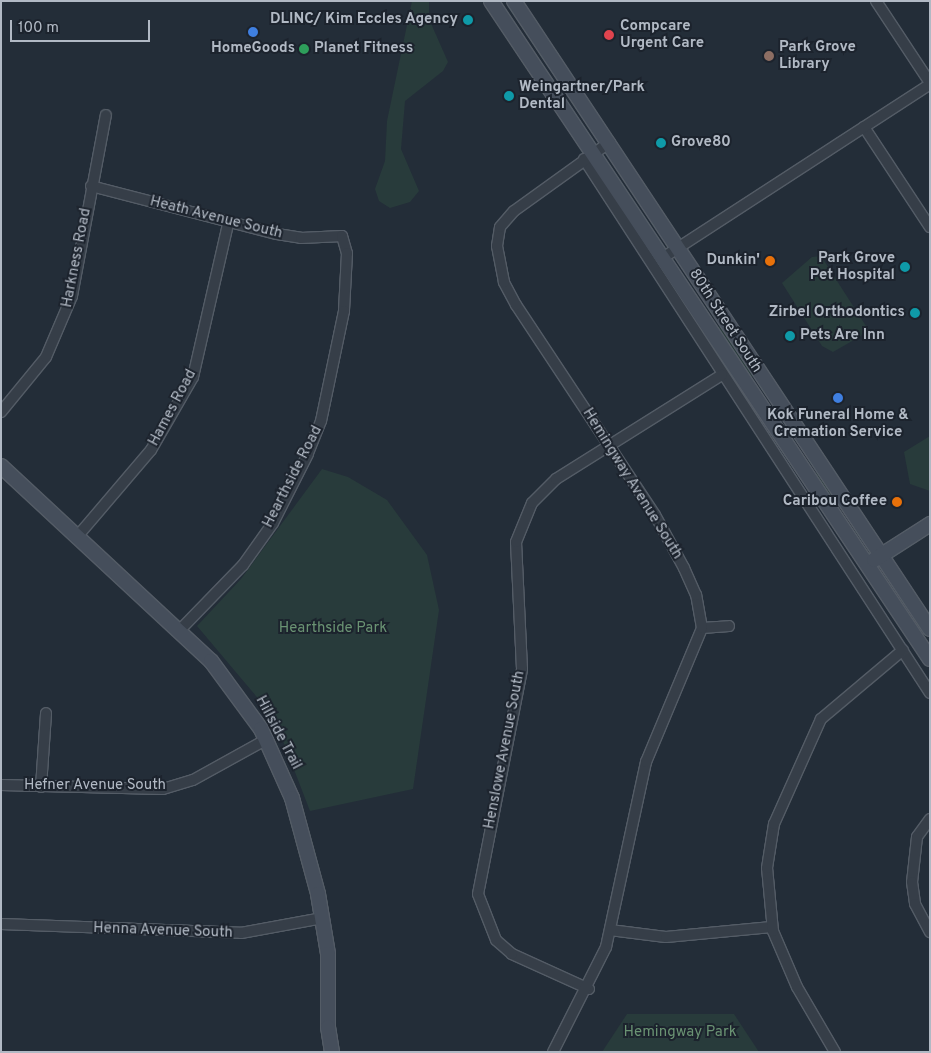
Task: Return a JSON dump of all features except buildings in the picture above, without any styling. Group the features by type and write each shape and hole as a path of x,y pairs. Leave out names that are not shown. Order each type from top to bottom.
{"main road":[{"name":"80th Street South","path":"491,1 590,155 664,257 865,566 930,659"},
{"name":"80th Street South","path":"514,1 610,142 880,556 930,629"},
{"name":"Hillside Trail","path":"1,466 76,538 180,630 242,698 267,739 292,798 323,918 332,1052"},
{"path":"865,566 930,524"}],"street":[{"path":"664,257 930,84 876,1"},
{"name":"Harkness Road","path":"1,412 46,357 61,327 72,296 91,186 106,115"},
{"path":"864,127 930,227"},
{"name":"Hemingway Avenue South","path":"610,142 514,211 500,227 497,246 504,282 516,305 609,445 684,568 696,595 702,628"},
{"name":"80th Street South","path":"590,155 722,375 904,650 930,693"},
{"name":"Heath Avenue South","path":"91,186 228,224 301,238 342,236"},
{"name":"Hames Road","path":"76,538 151,450 193,377 228,224"},
{"name":"Hearthside Road","path":"180,630 243,565 273,522 308,454 321,421 344,310 349,275 342,236"},
{"name":"Henslowe Avenue South","path":"589,989 512,954 496,940 478,894 522,669 516,542 532,503 545,489 609,445 722,375"},
{"path":"554,1052 589,989 610,930 646,762 702,628 729,626"},
{"path":"834,1052 797,987 772,927 767,868 774,824 806,747 821,719 839,700 904,650"},
{"path":"41,787 46,713"},
{"name":"Hefner Avenue South","path":"1,785 163,789 193,780 267,739"},
{"path":"930,819 917,837 912,882 915,904 930,932"},
{"name":"Henna Avenue South","path":"1,924 241,933 323,918"},
{"path":"610,930 666,937 772,927"}],"green space":[{"path":"412,1 429,1 429,19 448,62 443,71 405,101 401,149 419,191 410,202 390,208 379,201 375,189 385,161 387,121"},
{"path":"821,256 866,326 861,336 833,352 822,346 782,283 812,257"},
{"path":"723,325 756,375 750,378 717,328"},
{"path":"930,436 930,491 910,484 904,452"},
{"name":"Hearthside Park","path":"322,469 348,477 387,500 427,555 439,610 413,789 310,811 283,741 261,702 197,626 241,579"},
{"path":"818,472 834,496 831,498 815,474"},
{"name":"Hemingway Park","path":"627,1014 734,1014 759,1052 602,1052"}],"place":[{"name":"DLINC/ Kim Eccles Agency","path":"468,20"},
{"name":"HomeGoods","path":"253,32"},
{"name":"Compcare Urgent Care","path":"609,35"},
{"name":"Planet Fitness","path":"304,49"},
{"name":"Park Grove Library","path":"769,56"},
{"name":"Weingartner/Park Dental","path":"509,96"},
{"name":"Grove80","path":"661,143"},
{"name":"Dunkin'","path":"770,261"},
{"name":"Park Grove Pet Hospital","path":"905,267"},
{"name":"Zirbel Orthodontics","path":"915,313"},
{"name":"Pets Are Inn","path":"790,336"},
{"name":"Kok Funeral Home & Cremation Service","path":"838,398"},
{"name":"Caribou Coffee","path":"897,502"}]}
